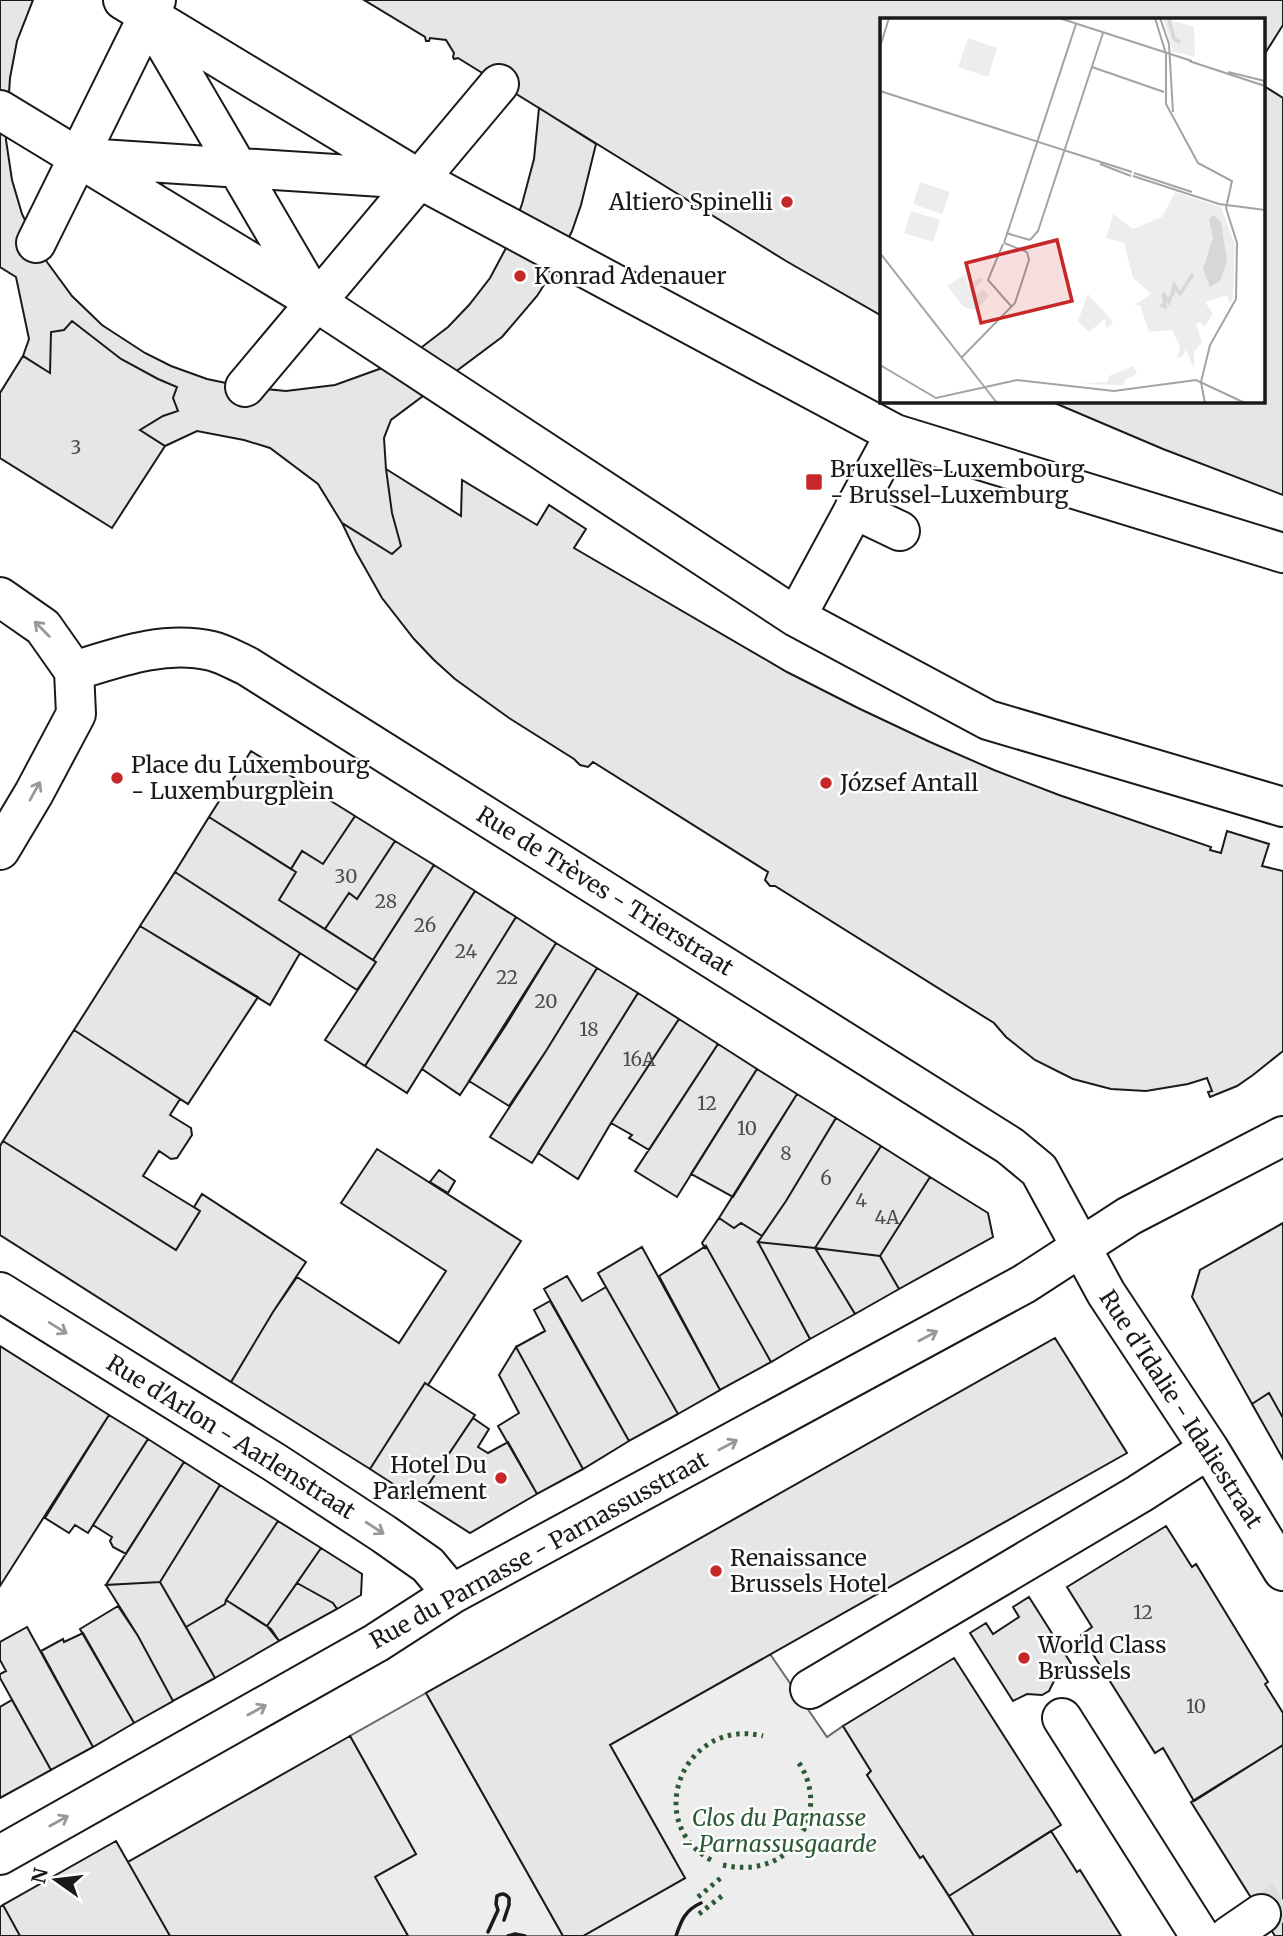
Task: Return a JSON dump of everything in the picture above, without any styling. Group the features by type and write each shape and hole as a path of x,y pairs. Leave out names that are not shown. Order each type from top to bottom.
{"street":[{"path":"36,243 78,158 143,5"},
{"path":"143,5 316,302"},
{"path":"143,5 419,179 895,434 1283,553"},
{"path":"245,387 499,84"},
{"path":"0,110 316,302 796,617 988,720 1283,807"},
{"path":"78,158 419,179"},
{"path":"796,617 895,434"},
{"path":"854,509 900,531"},
{"path":"0,597 43,627 74,671 76,714 0,850"},
{"name":"Rue de Trèves - Trierstraat","path":"74,671 144,650 181,647 214,651 247,666 1010,1146 1039,1170 1080,1247"},
{"name":"Rue du Parnasse - Parnassusstraat","path":"0,1855 376,1643 452,1594 1024,1284 1129,1216 1283,1136"},
{"name":"Rue d'Idalie - Idaliestraat","path":"1080,1247 1106,1293 1209,1449 1283,1571"},
{"name":"Rue d'Arlon - Aarlenstraat","path":"0,1292 384,1534 428,1565 452,1594"},
{"path":"810,1689 1139,1494 1209,1449"},
{"path":"1062,1718 1200,1936"},
{"path":"1229,1936 1261,1914"}],"green space":[{"name":"Clos du Parnasse - Parnassusgaarde","path":"770,1654 827,1737 843,1726 871,1771 867,1775 974,1936 583,1936 685,1878 610,1745"},
{"path":"426,1693 563,1936 408,1936 375,1877 416,1854 350,1736"}],"building":[{"name":"Konrad Adenauer","path":"0,0 33,0 17,41 10,78 6,140 12,180 22,214 36,243 72,296 102,325 145,353 207,379 245,387 286,391 335,385 382,368 422,347 448,327 469,305 490,278 506,248 534,159 539,108 596,144 572,231 537,296 502,337 391,420 384,438 386,469 392,513 401,546 392,554 342,523 318,484 270,448 197,431 165,446 140,430 163,416 178,411 173,398 177,387 121,359 72,321 64,330 51,332 50,373 23,356 29,339 16,277 0,267"},
{"name":"Altiero Spinelli","path":"364,0 1283,0 1283,25 1266,52 1266,18 880,18 880,315 786,261 458,58 454,59 454,53 446,40 430,38 426,41 425,37"},
{"path":"1266,87 1283,98 1283,495 1163,449 1052,402 1266,402"},
{"path":"72,321 121,359 177,387 173,398 178,411 163,416 140,430 165,446 112,528 0,458 0,393 23,356 50,373 51,332 64,330"},
{"name":"József Antall","path":"386,469 461,516 462,480 537,525 549,505 586,529 574,548 787,672 858,708 994,770 1211,847 1210,850 1221,853 1227,831 1269,844 1262,866 1283,871 1283,1051 1237,1086 1210,1097 1208,1092 1212,1091 1207,1078 1146,1091 1111,1089 1073,1079 1035,1060 1006,1037 994,1023 775,886 770,886 765,880 768,872 593,762 588,767 580,765 455,679 414,639 382,598 342,523 392,554 401,546 392,513"},
{"path":"251,751 355,816 323,864 302,851 291,869 209,817"},
{"path":"355,816 395,841 357,899 349,893 325,929 279,900 296,872 291,869 302,851 323,864"},
{"path":"209,817 296,872 279,900 376,962 357,990 175,872"},
{"path":"395,841 434,865 373,960 325,929 349,893 357,899"},
{"path":"434,865 475,891 365,1066 325,1040"},
{"path":"175,872 300,953 270,1005 140,926"},
{"path":"475,891 516,917 407,1093 365,1066"},
{"path":"516,917 556,943 460,1095 422,1069"},
{"path":"140,926 258,997 188,1104 74,1030"},
{"path":"556,943 597,968 509,1106 469,1081"},
{"path":"597,968 638,993 532,1163 490,1137"},
{"path":"638,993 679,1019 578,1179 538,1153"},
{"path":"679,1019 718,1044 649,1150 629,1138 632,1135 611,1123"},
{"path":"74,1030 180,1099 170,1115 191,1128 192,1135 177,1158 171,1159 159,1151 143,1176 200,1211 176,1250 3,1141"},
{"path":"718,1044 757,1069 677,1197 635,1171"},
{"path":"757,1069 797,1094 733,1197 691,1174"},
{"path":"797,1094 836,1118 762,1236 741,1223 734,1228 719,1218"},
{"path":"836,1118 881,1146 815,1248 758,1242 786,1201"},
{"path":"3,1141 176,1250 200,1211 194,1207 202,1194 306,1262 231,1382 0,1235 0,1146"},
{"path":"881,1146 930,1177 880,1256 815,1248"},
{"path":"377,1149 521,1241 370,1469 231,1382 297,1277 399,1343 446,1271 341,1203"},
{"path":"439,1170 455,1181 448,1193 430,1182"},
{"path":"930,1177 988,1213 993,1237 899,1289 880,1256"},
{"path":"719,1218 734,1228 741,1223 762,1236 758,1242 810,1339 771,1362 702,1243"},
{"path":"1283,1223 1283,1459 1192,1297 1200,1270"},
{"path":"758,1242 815,1248 855,1314 810,1339"},
{"path":"706,1246 771,1362 720,1390 659,1276"},
{"path":"642,1247 720,1390 678,1414 598,1273"},
{"path":"815,1248 880,1256 899,1289 855,1314"},
{"path":"567,1276 582,1301 606,1287 678,1414 629,1441 544,1289"},
{"path":"550,1301 629,1441 583,1469 516,1347 545,1331 534,1310"},
{"path":"1055,1338 1127,1453 610,1745 685,1878 583,1936 563,1936 426,1693"},
{"path":"0,1346 109,1415 0,1586"},
{"path":"516,1347 583,1469 537,1494 498,1426 519,1413 499,1375"},
{"path":"425,1383 475,1415 418,1500 370,1469"},
{"path":"1269,1393 1283,1418 1283,1459 1252,1404"},
{"path":"109,1415 148,1439 88,1533 75,1525 69,1533 45,1518"},
{"path":"473,1418 489,1429 478,1447 488,1453 508,1442 537,1494 470,1533 418,1500"},
{"path":"148,1439 184,1462 126,1554 113,1547 110,1541 112,1537 93,1525"},
{"path":"184,1462 220,1485 160,1582 106,1585"},
{"path":"220,1485 278,1521 225,1604 186,1627 160,1582"},
{"path":"278,1521 321,1548 267,1626 226,1600"},
{"path":"1166,1526 1192,1567 1196,1564 1268,1682 1265,1684 1283,1713 1283,1745 1194,1801 1163,1748 1155,1753 1081,1635 1092,1627 1067,1587"},
{"path":"321,1548 362,1574 361,1595 337,1609 333,1603 297,1583"},
{"path":"160,1582 215,1678 173,1701 138,1636 106,1585"},
{"path":"297,1583 333,1603 337,1609 279,1641 267,1626"},
{"path":"1029,1597 1072,1665 1057,1675 1049,1691 1042,1695 1027,1694 1013,1701 970,1633 986,1623 993,1634 1019,1617 1013,1607"},
{"path":"226,1600 271,1629 279,1641 215,1678 186,1627 225,1604"},
{"path":"118,1606 138,1636 173,1701 134,1723 80,1629"},
{"path":"27,1627 93,1747 51,1770 0,1678 0,1674 6,1671 0,1660 0,1642"},
{"path":"83,1633 134,1723 93,1747 41,1651 63,1639 64,1642"},
{"path":"954,1658 1061,1825 949,1896 923,1856 920,1858 867,1775 871,1771 843,1726"},
{"path":"12,1700 51,1770 0,1798 0,1707"},
{"path":"350,1736 416,1854 375,1877 408,1936 170,1936 128,1862"},
{"path":"1283,1745 1283,1936 1275,1936 1191,1802"},
{"path":"1051,1831 1077,1872 1080,1870 1121,1936 974,1936 949,1896"},
{"path":"116,1841 170,1936 20,1936 3,1905"},
{"path":"3,1905 20,1936 0,1936 0,1907"}],"tunnel":[{"path":"1261,1914 1283,1900"}],"hedge":[{"path":"711,1860 690,1843 679,1822 676,1799 682,1776 694,1757 712,1742 736,1734 763,1736"},
{"path":"799,1763 804,1771 811,1798 809,1816 802,1833"},
{"path":"723,1865 762,1865 780,1857 795,1844"},
{"path":"698,1897 722,1877"},
{"path":"699,1914 723,1895"}],"wall":[{"path":"488,1932 498,1910 497,1896 502,1894 509,1898 504,1920"},
{"path":"676,1936 684,1916 701,1903"},
{"path":"508,1936 525,1936"}],"place":[{"name":"Altiero Spinelli","path":"787,202"},
{"name":"Konrad Adenauer","path":"520,276"},
{"name":"Bruxelles-Luxembourg - Brussel-Luxemburg","path":"814,482"},
{"name":"Place du Luxembourg - Luxemburgplein","path":"117,778"},
{"name":"József Antall","path":"826,783"},
{"name":"Hotel Du Parlement","path":"501,1478"},
{"name":"Renaissance Brussels Hotel","path":"716,1571"},
{"name":"World Class Brussels","path":"1024,1658"}]}
